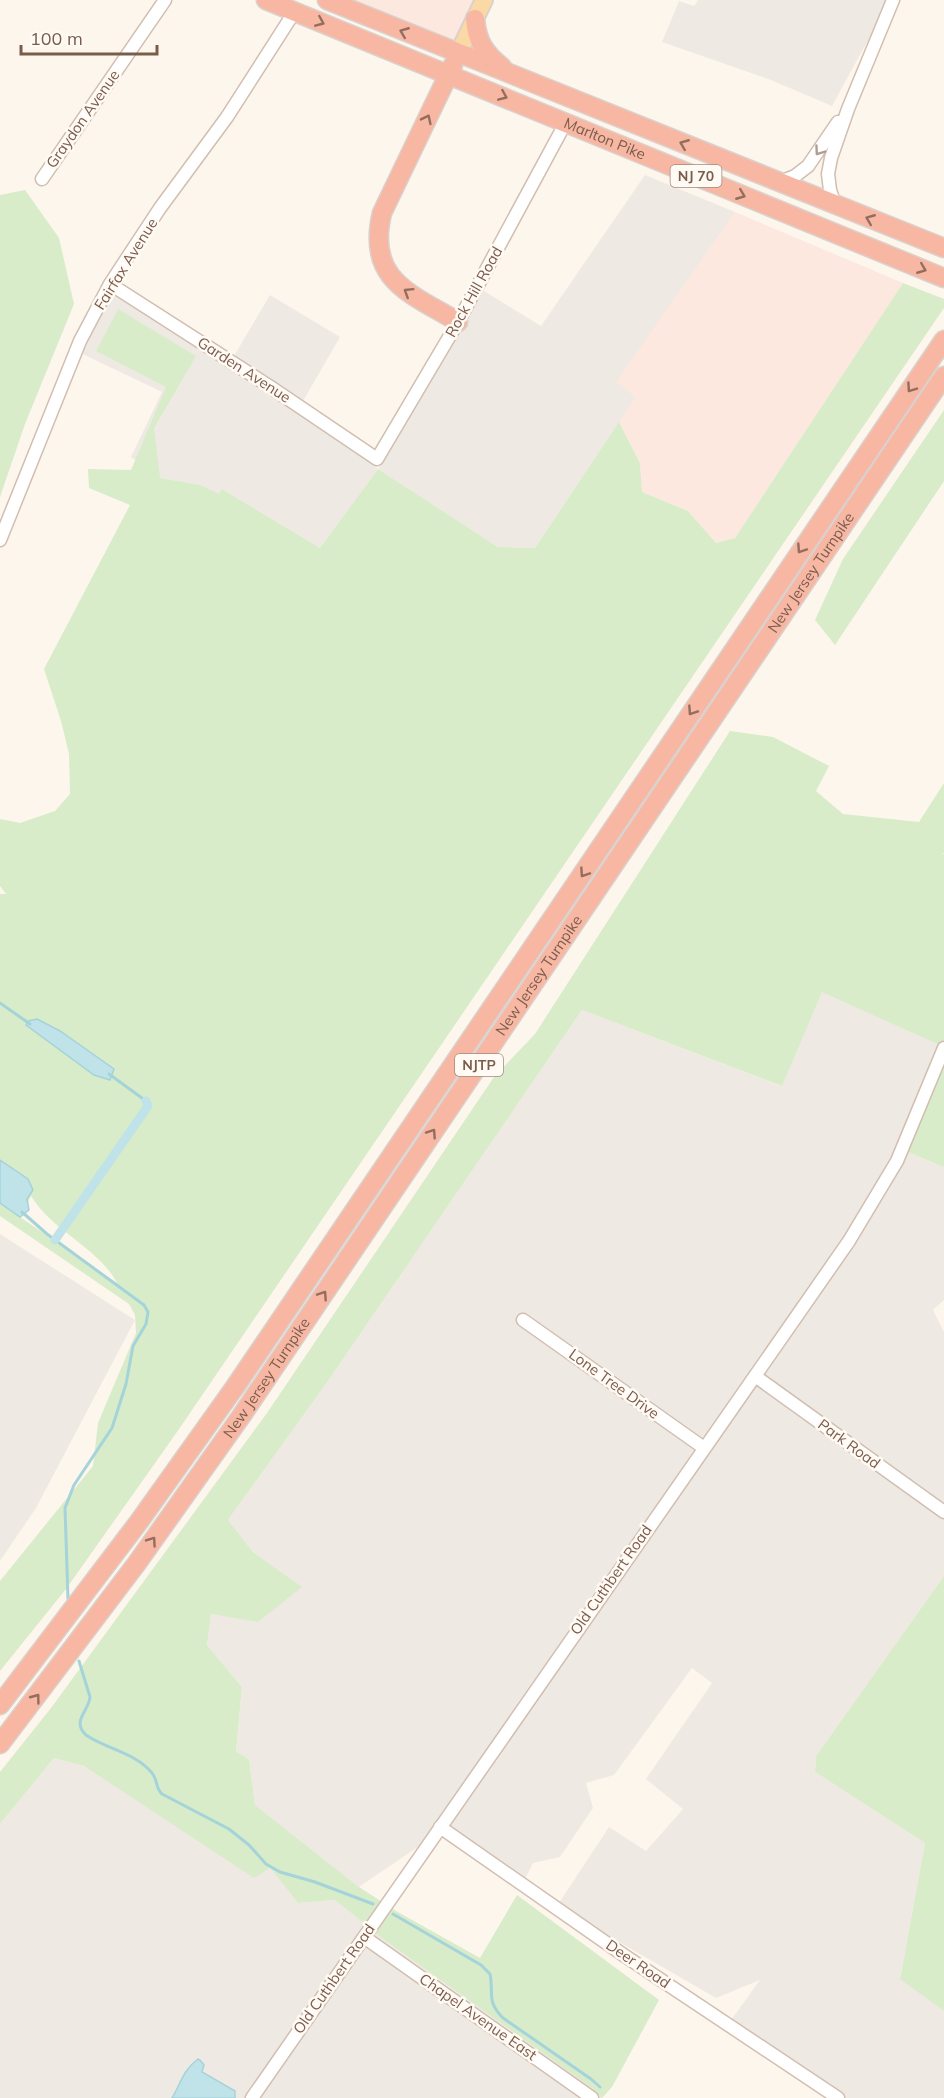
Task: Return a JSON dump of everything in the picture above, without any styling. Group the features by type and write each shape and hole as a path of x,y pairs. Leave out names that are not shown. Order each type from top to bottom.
{"highway":[{"name":"Marlton Pike","path":"266,0 944,278"},
{"name":"Marlton Pike","path":"327,0 944,248"},
{"path":"475,19 481,47 513,75"},
{"path":"458,54 382,213 378,230 382,262 389,275 400,287 458,322"},
{"name":"New Jersey Turnpike","path":"0,1706 110,1561 235,1387 944,340"},
{"name":"New Jersey Turnpike","path":"0,1744 137,1563 242,1415 944,376"}],"main road":[{"path":"458,54 484,0"}],"street":[{"name":"Graydon Avenue","path":"42,178 165,0"},
{"path":"835,205 828,174 831,158 848,109 893,0"},
{"name":"Fairfax Avenue","path":"0,540 80,342 110,285 160,208 227,117 295,11"},
{"path":"780,182 795,176 808,166 848,109"},
{"name":"Rock Hill Road","path":"376,459 458,322 566,123"},
{"name":"Garden Avenue","path":"110,285 268,386 376,459"},
{"name":"Old Cuthbert Road","path":"252,2098 842,1251 884,1186 897,1161 944,1048"},
{"name":"Lone Tree Drive","path":"523,1320 704,1448"},
{"name":"Park Road","path":"754,1376 944,1512"},
{"name":"Deer Road","path":"440,1827 625,1956 838,2098"},
{"name":"Chapel Avenue East","path":"364,1937 592,2098"}],"shaded area":[{"path":"327,0 484,0 458,54"},
{"path":"698,0 890,0 832,106 771,80 662,42 679,1 694,6"},
{"path":"645,175 735,212 616,382 636,397 535,548 498,547 378,469 484,291 541,326"},
{"path":"735,212 903,283 735,538 716,543 688,511 642,492 640,463 619,422 636,397 615,382"},
{"path":"102,287 231,361 270,295 340,337 299,408 378,469 320,548 222,489 220,495 201,485 160,478 131,457 162,392 70,348"},
{"path":"822,991 944,1047 903,1150 944,1167 944,1300 933,1310 944,1332 944,1576 816,1756 815,1772 925,1843 900,1978 944,2011 944,2098 831,2098 726,2027 760,1980 716,1998 557,1906 609,1827 646,1851 683,1809 646,1779 712,1683 692,1668 614,1775 586,1783 593,1808 560,1857 533,1863 522,1885 444,1829 359,1887 255,1805 249,1759 236,1753 242,1687 207,1645 211,1614 258,1621 301,1587 253,1552 228,1520 328,1381 582,1010 781,1086"},
{"path":"0,1234 135,1320 36,1508 0,1561"},
{"path":"54,1758 84,1766 270,1868 298,1903 335,1900 383,1939 593,2089 602,2098 0,2098 0,1824"}],"green space":[{"path":"25,190 59,238 74,304 25,424 0,497 0,195"},
{"path":"903,283 944,299 944,308 177,1432 66,1589 0,1671 0,1581 93,1466 98,1423 136,1333 135,1315 129,1304 0,1216 0,894 6,894 0,886 0,819 20,823 55,811 70,794 69,754 44,669 130,505 89,488 88,469 131,470 166,387 96,351 118,309 196,356 154,428 160,478 201,485 219,494 222,489 320,548 378,469 498,547 535,548 619,422 640,463 642,492 688,511 716,543 735,538","holes":["31,1196 40,1209 99,1259 117,1283 20,1217"]},
{"path":"944,410 944,481 835,645 815,620 843,559"},
{"path":"730,731 773,737 829,766 816,791 843,814 919,822 944,783 944,853 942,853 944,854 944,1047 822,992 782,1086 582,1010 328,1381 228,1520 253,1552 302,1587 258,1622 211,1614 207,1645 242,1687 236,1752 249,1759 255,1805 359,1887 396,1911 480,1958 517,1895 659,2000 612,2087 602,2098 593,2089 383,1939 335,1900 298,1903 270,1868 254,1878 84,1766 54,1758 0,1824 0,1772 51,1708 267,1413 494,1077 535,1034"},
{"path":"944,1047 944,1167 903,1150"},
{"path":"944,1576 944,2011 900,1979 925,1843 815,1772 816,1756"}],"water":[{"path":"37,1019 60,1031 114,1069 110,1080 94,1075 26,1025 28,1021"},
{"path":"0,1160 28,1179 33,1190 27,1199 29,1210 20,1217 0,1203"},
{"path":"198,2059 204,2065 202,2072 235,2091 235,2098 172,2098 186,2072"}],"waterway":[{"path":"0,1003 30,1024"},
{"path":"109,1074 146,1101"},
{"path":"55,1240 148,1106 146,1101"},
{"path":"22,1212 47,1234 144,1305 148,1312 146,1324 133,1346 126,1384 112,1428 74,1485 65,1508 68,1599"},
{"path":"79,1661 90,1697 80,1721 86,1735 145,1766 152,1773 162,1794 229,1829 249,1845 266,1864 280,1872 315,1882 373,1904"},
{"path":"393,1914 481,1965 490,1974 492,2002 503,2018 600,2087"}]}
